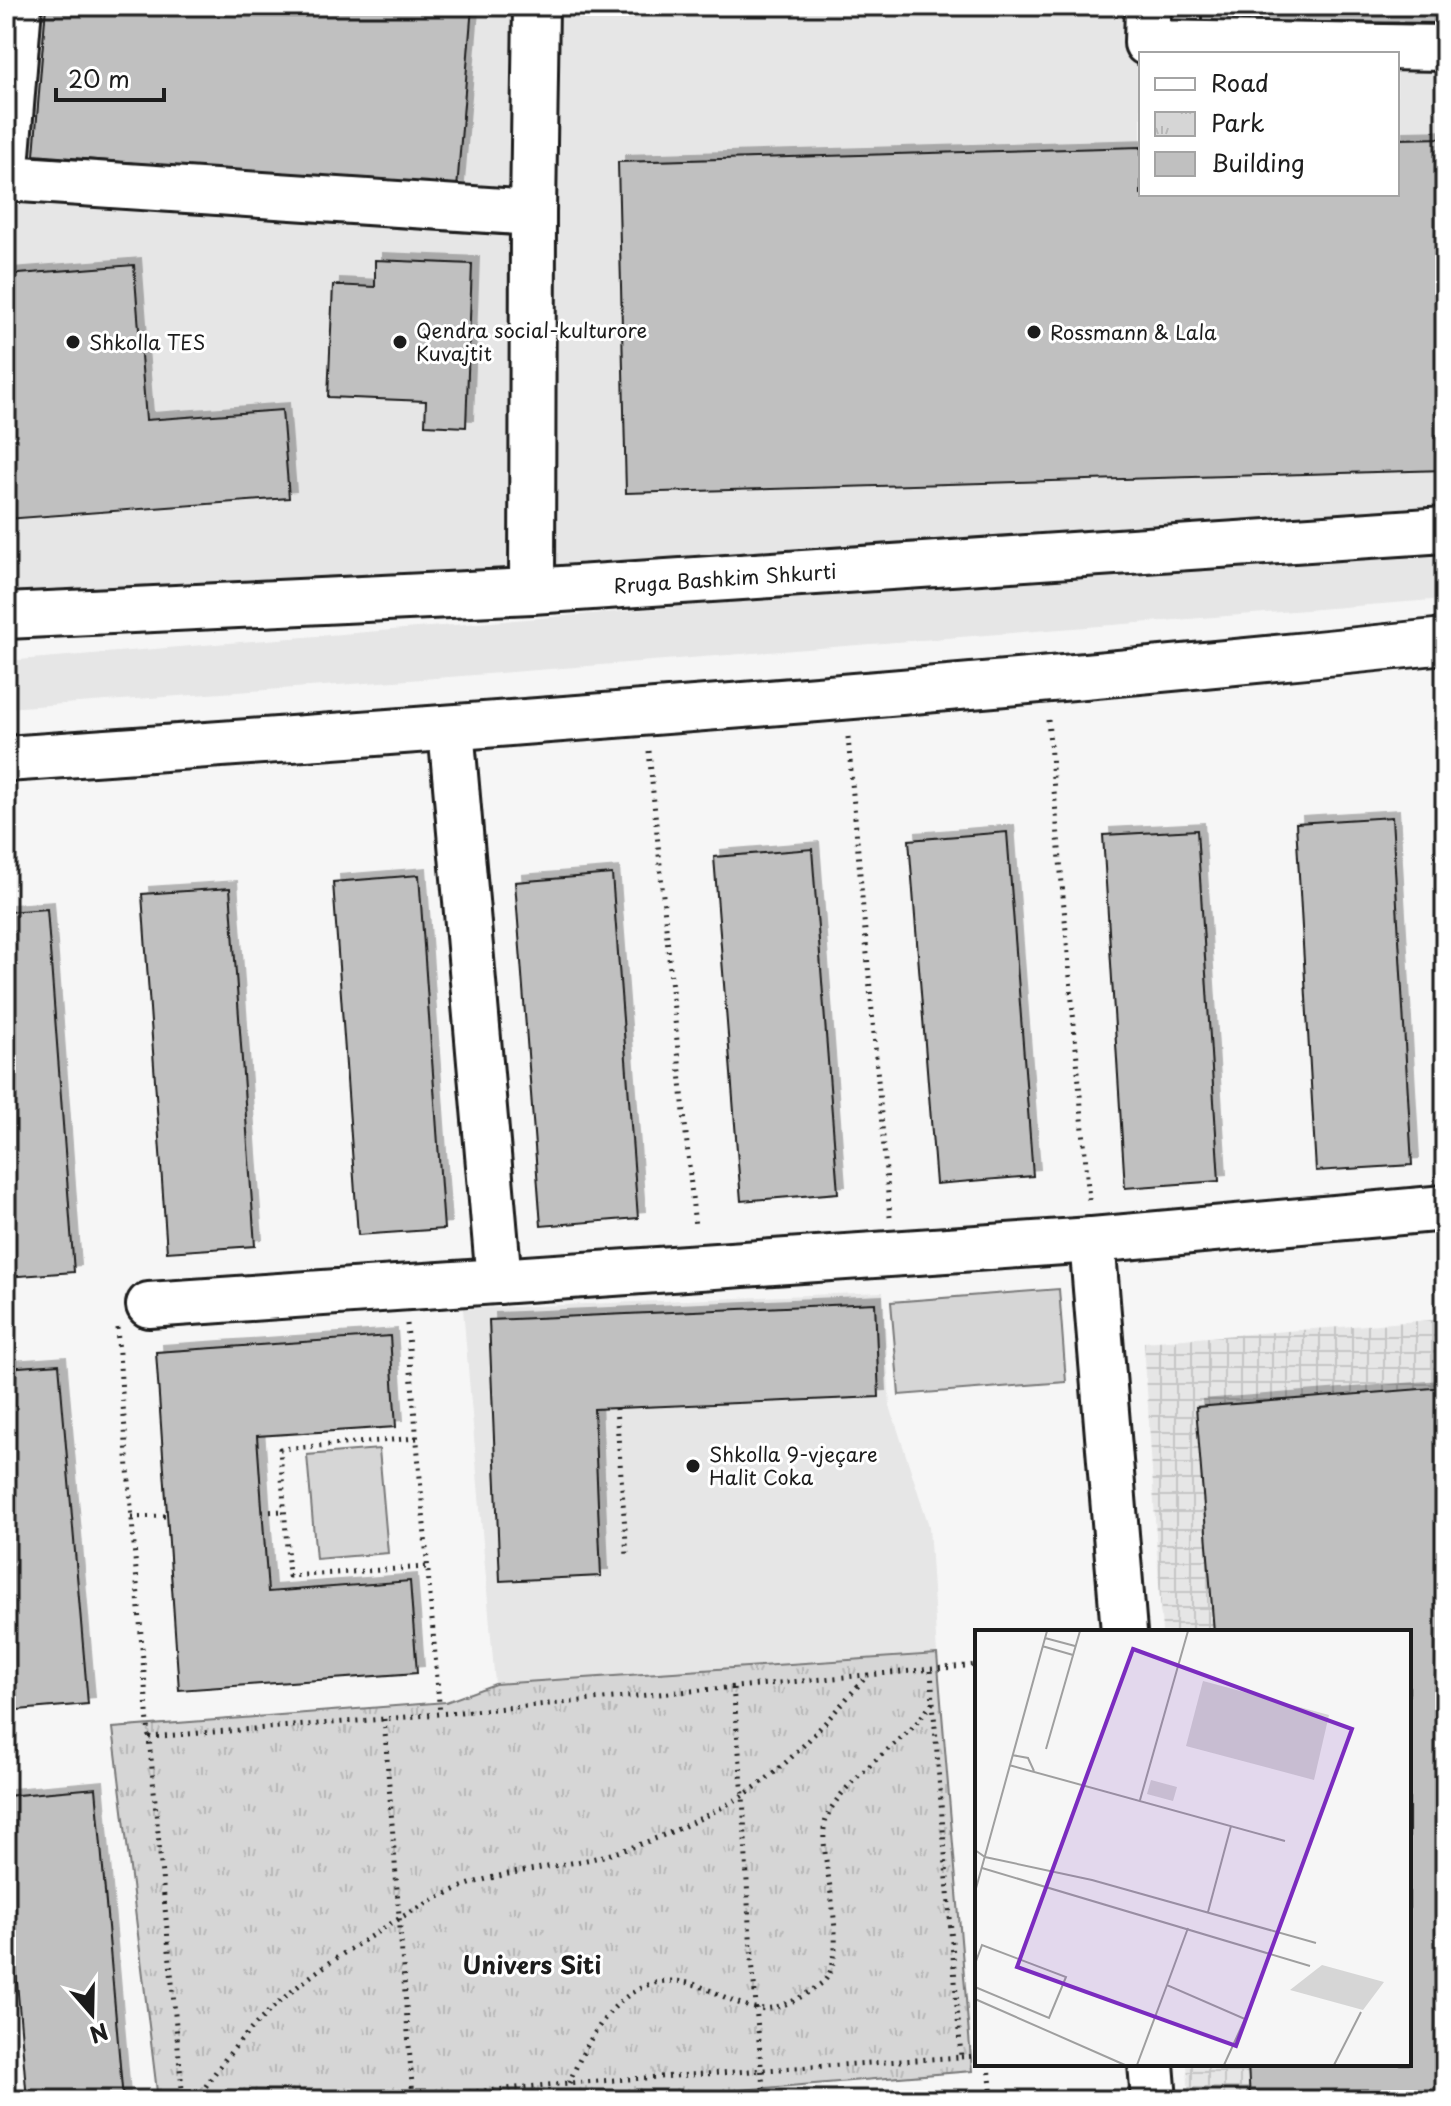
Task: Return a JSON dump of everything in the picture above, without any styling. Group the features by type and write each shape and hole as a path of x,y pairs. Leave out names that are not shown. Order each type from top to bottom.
{"street":[{"path":"6,167 19,6"},
{"path":"532,591 536,6"},
{"path":"1148,6 1147,43 1445,48"},
{"path":"6,178 533,213"},
{"name":"Rruga Bashkim Shkurti","path":"6,616 532,591 1445,530"},
{"path":"6,759 646,714 1199,667 1445,641"},
{"path":"451,728 499,1281"},
{"path":"132,1314 404,1288 1092,1240 1445,1208"},
{"path":"1092,1240 1124,1630"},
{"path":"1151,2066 1154,2100"}],"path":[{"path":"1045,679 1092,1240"},
{"path":"845,697 893,1254"},
{"path":"646,714 699,1267"},
{"path":"404,1288 440,1714"},
{"path":"132,1314 131,1517 183,2100"},
{"path":"616,1408 627,1556"},
{"path":"417,1438 280,1449 289,1576 427,1567"},
{"path":"262,1512 285,1511"},
{"path":"131,1517 167,1516"},
{"path":"149,1737 384,1719 975,1665"},
{"path":"931,1670 961,2057"},
{"path":"197,2100 238,2041 283,1996 333,1959 399,1918 466,1886 518,1872 594,1858 660,1836 743,1795 797,1752 868,1675"},
{"path":"733,1688 764,2100"},
{"path":"569,2083 592,2033 621,2001 645,1984 673,1980 695,1984 756,2008 784,2004 826,1980 835,1958 824,1827 838,1799 863,1771 914,1726 933,1702"},
{"path":"384,1719 413,2098"},
{"path":"389,2100 569,2083 975,2056"},
{"path":"989,2066 992,2100"}],"shaded area":[{"path":"6,6 1445,6 1445,530 6,631"},
{"path":"1445,551 1445,599 423,679 6,708 6,661 1085,574"},
{"name":"Shkolla 9-vjeçare Halit Coka","path":"883,1292 890,1406 929,1526 937,1654 495,1684 463,1309"},
{"path":"1445,1319 1445,2100 1189,2100 1187,2066 1411,2066 1411,1630 1162,1630 1144,1342"}],"green space":[{"path":"1059,1289 1066,1382 899,1395 891,1302"},
{"path":"379,1449 388,1553 316,1559 307,1455"},
{"path":"937,1654 972,2071 619,2100 158,2100 113,1728 446,1702 495,1684"}],"building":[{"path":"46,6 472,6 457,189 34,155"},
{"path":"1202,6 1445,6 1445,23 1202,21"},
{"name":"Rossmann & Lala","path":"1445,138 1445,470 626,493 618,162 1139,147 1139,196 1399,196 1399,139"},
{"name":"Qendra social-kulturore Kuvajtit","path":"375,260 472,264 466,427 425,425 426,401 328,397 333,285 375,287"},
{"name":"Shkolla TES","path":"134,265 146,420 282,410 289,498 6,519 6,275"},
{"path":"1392,817 1412,1165 1316,1171 1296,823"},
{"path":"1197,830 1219,1181 1125,1188 1103,835"},
{"path":"1007,832 1033,1176 936,1184 909,840"},
{"path":"812,849 838,1193 741,1201 714,857"},
{"path":"612,874 638,1218 541,1226 515,882"},
{"path":"419,875 444,1229 358,1235 333,882"},
{"path":"230,888 255,1246 167,1252 142,894"},
{"path":"47,909 74,1272 6,1277 6,912"},
{"path":"875,1303 879,1397 594,1409 601,1576 500,1581 489,1320"},
{"path":"390,1336 396,1427 257,1436 268,1592 410,1581 417,1673 179,1690 156,1352"},
{"path":"59,1364 88,1704 6,1711 6,1368"},
{"path":"1445,1387 1445,2100 1250,2100 1248,2066 1411,2066 1411,1630 1214,1630 1196,1407"},
{"path":"96,1788 123,2100 27,2100 6,1852 6,1796"}],"place":[{"name":"Rossmann & Lala","path":"1034,332"},
{"name":"Shkolla TES","path":"73,342"},
{"name":"Qendra social-kulturore Kuvajtit","path":"400,342"},
{"name":"Shkolla 9-vjeçare Halit Coka","path":"693,1466"}],"district":[{"name":"Univers Siti","path":"532,1964"}]}
